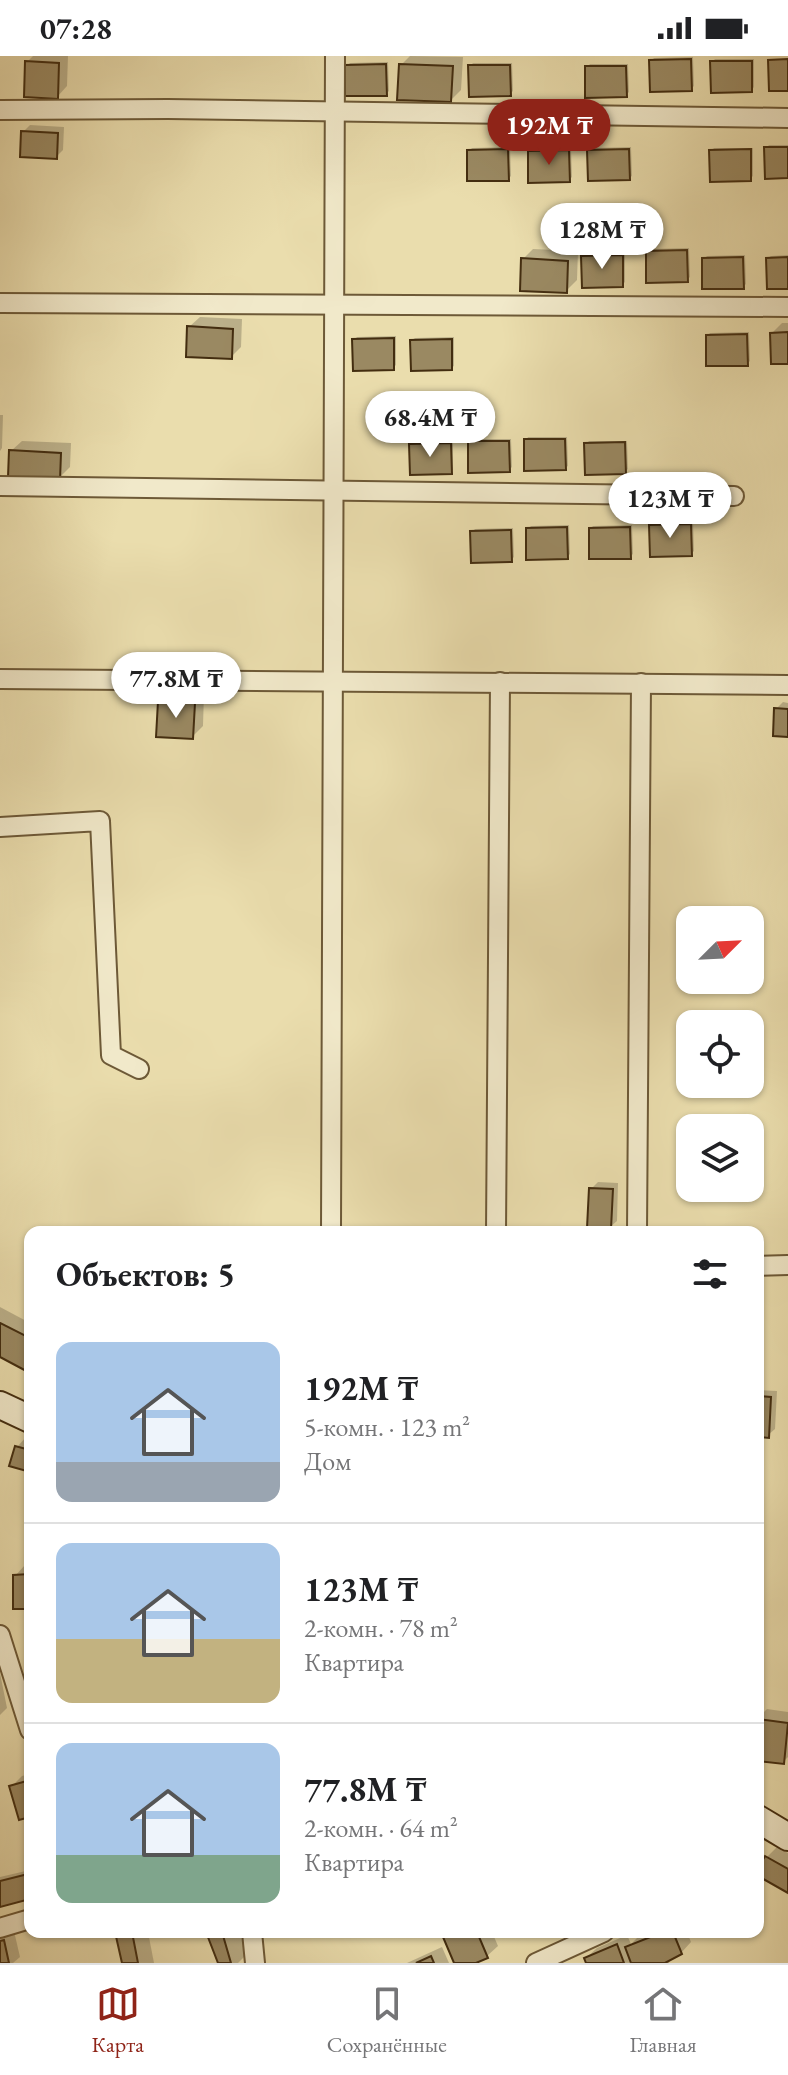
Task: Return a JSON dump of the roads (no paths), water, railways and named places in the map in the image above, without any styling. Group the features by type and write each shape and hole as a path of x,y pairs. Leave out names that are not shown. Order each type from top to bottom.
{"street":[{"path":"331,1226 335,56"},
{"path":"0,110 168,109 788,118"},
{"path":"0,303 788,307"},
{"path":"0,486 734,496"},
{"path":"0,679 788,685"},
{"path":"496,1226 500,682"},
{"path":"637,1226 641,683"},
{"path":"0,827 100,821 111,1055 139,1069"},
{"path":"764,1266 788,1265"},
{"path":"0,1405 24,1416"},
{"path":"0,1635 24,1711"},
{"path":"764,1823 788,1837"},
{"path":"0,1928 24,1921"},
{"path":"253,1938 255,1963"},
{"path":"536,1963 591,1938"}]}
